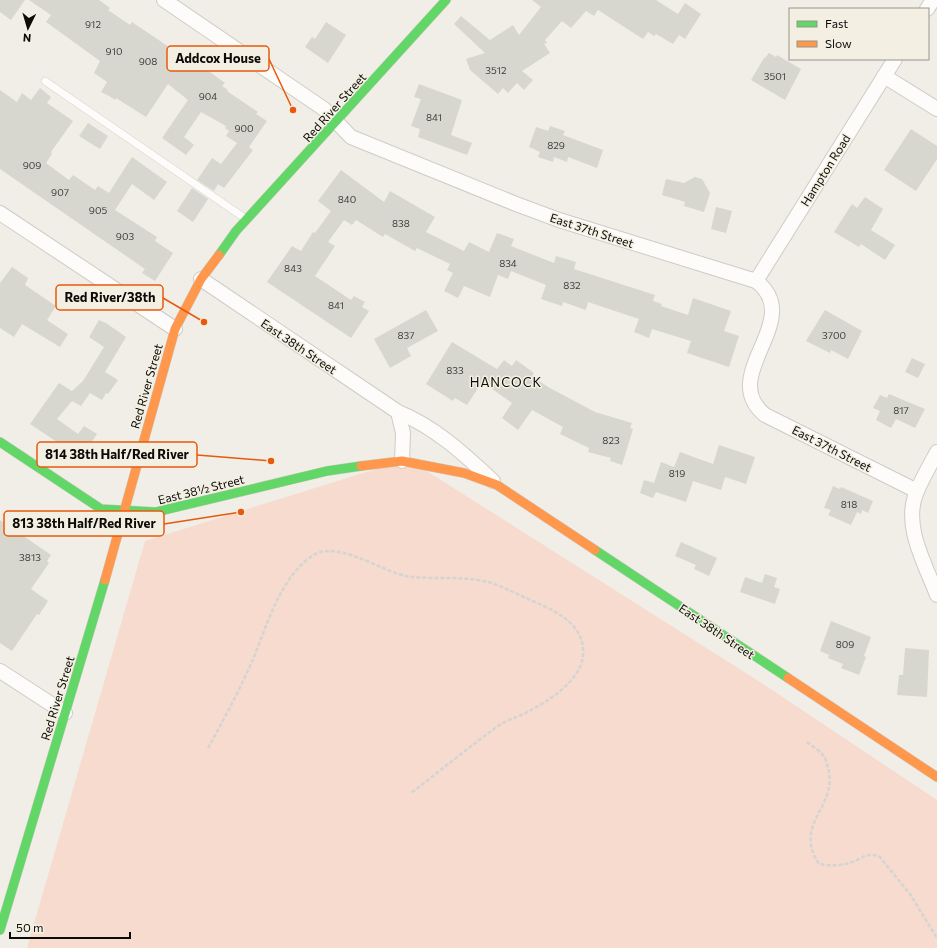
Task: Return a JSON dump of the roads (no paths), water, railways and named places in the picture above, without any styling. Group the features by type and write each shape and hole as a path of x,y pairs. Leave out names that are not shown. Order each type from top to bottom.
{"main road":[{"name":"Red River Street","path":"0,930 124,511 175,329 201,279 215,258 246,220 337,122 446,0"},
{"name":"East 38½ Street","path":"0,442 101,509 124,511 156,512 327,471 402,461"},
{"name":"East 38th Street","path":"402,461 429,465 464,473 497,485 936,773"}],"street":[{"name":"East 37th Street","path":"164,0 324,109 351,137 559,220 756,280 766,288 771,297 773,308 772,320 750,377 752,399 757,408 765,415 917,491"},
{"name":"Hampton Road","path":"756,280 894,60"},
{"path":"884,76 937,109"},
{"path":"0,213 175,329"},
{"name":"East 38th Street","path":"201,279 398,412 411,417 456,446 497,485"},
{"path":"398,412 403,433 402,461"},
{"path":"937,452 917,491 912,507 914,532 937,595"},
{"path":"0,671 65,713"}],"lane":[{"path":"45,81 246,220"}],"place":[{"name":"Addcox House","path":"293,110"},
{"name":"Red River/38th","path":"204,322"},
{"name":"814 38th Half/Red River","path":"271,461"},
{"name":"813 38th Half/Red River","path":"241,512"}],"district":[{"name":"HANCOCK","path":"506,382"}]}
